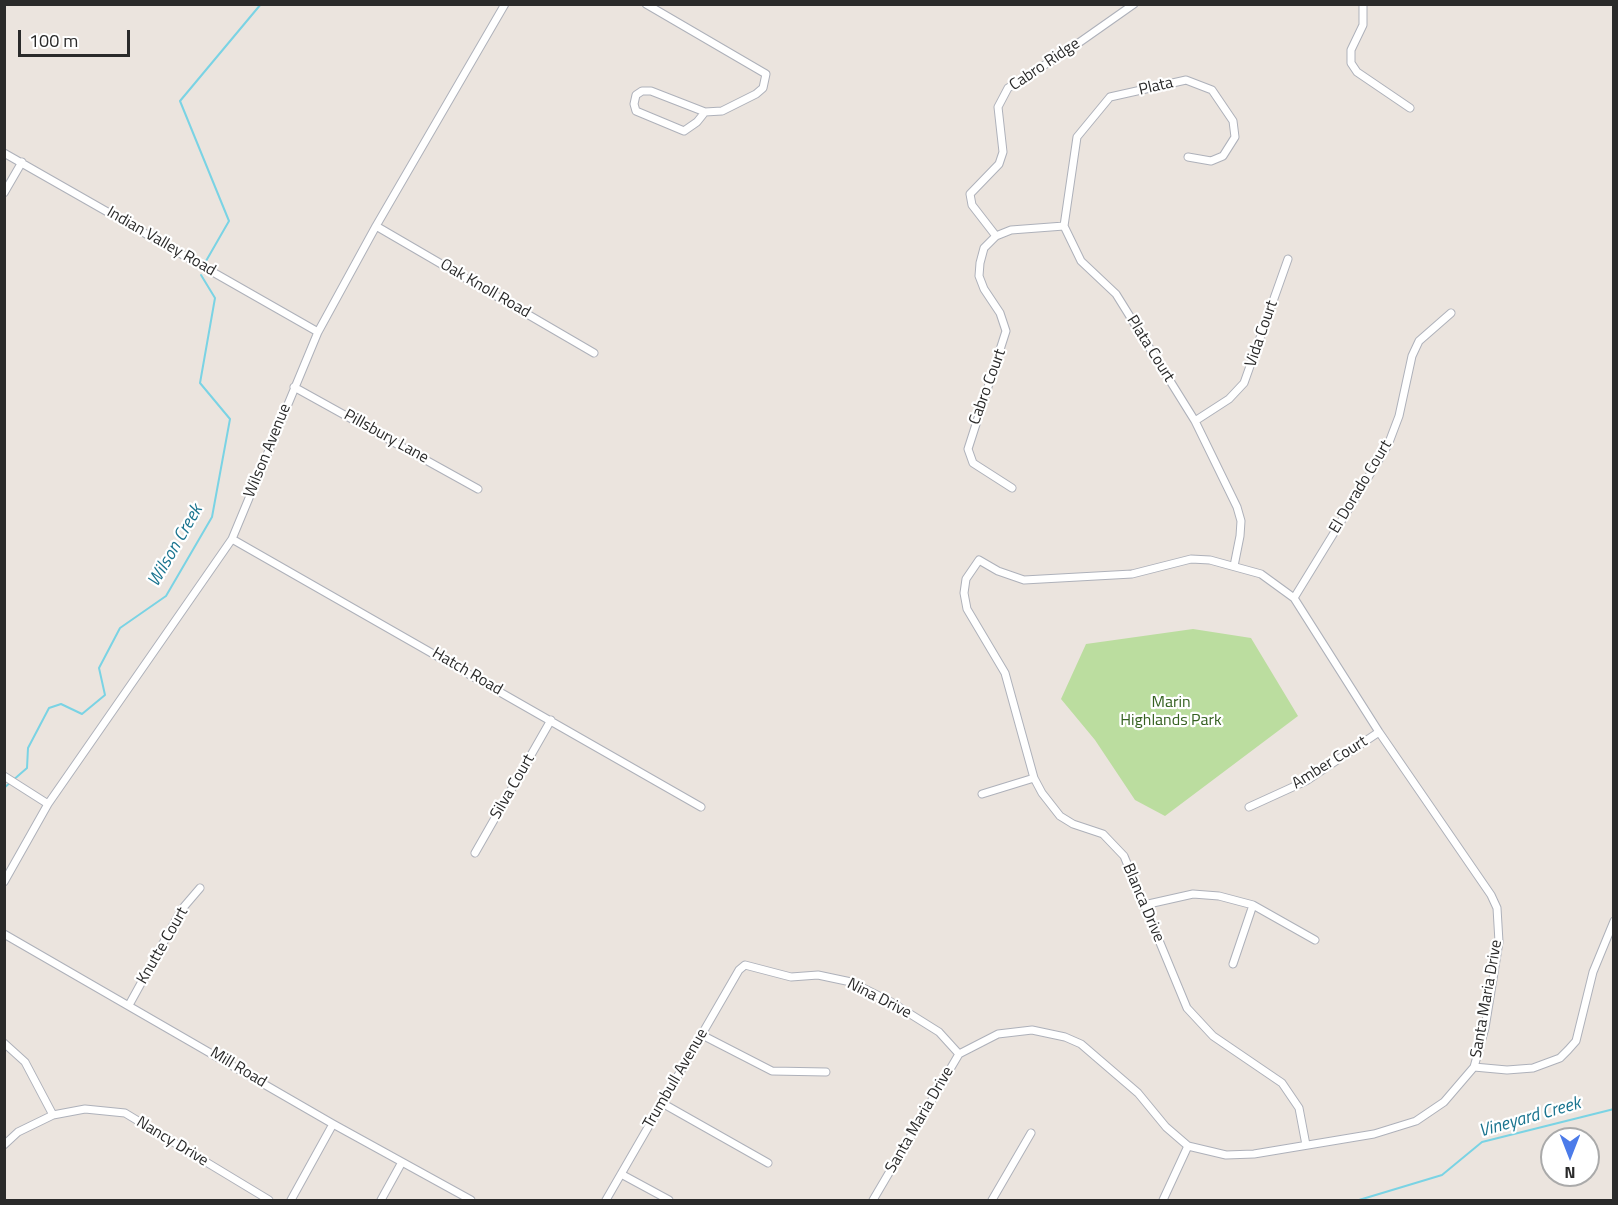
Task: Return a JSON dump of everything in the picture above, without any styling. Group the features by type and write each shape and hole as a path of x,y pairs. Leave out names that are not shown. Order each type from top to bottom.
{"street":[{"name":"Wilson Avenue","path":"4,882 48,804 232,539 318,332 376,226 504,4"},
{"path":"646,4 766,74 763,88 732,108 705,112 651,91 642,91 636,95 634,104 636,111 684,131 697,122 705,112"},
{"name":"Cabro Ridge","path":"996,236 972,205 970,194 999,164 1003,152 998,107 1008,88 1070,49 1134,4"},
{"path":"1363,4 1363,25 1351,50 1351,63 1357,72 1410,108"},
{"name":"Plata","path":"1064,226 1077,137 1110,97 1186,80 1212,90 1233,121 1235,137 1223,156 1211,161 1188,157"},
{"name":"Indian Valley Road","path":"4,153 318,332"},
{"path":"4,193 22,162"},
{"name":"Oak Knoll Road","path":"376,226 594,353"},
{"path":"996,236 1011,230 1064,226"},
{"name":"Plata Court","path":"1064,226 1082,261 1116,294 1195,421 1239,514 1240,536 1234,566"},
{"name":"Cabro Court","path":"996,236 984,248 979,276 1005,323 1006,337 968,443 968,449 973,463 1012,488"},
{"name":"Vida Court","path":"1195,421 1230,399 1244,383 1288,259"},
{"name":"El Dorado Court","path":"1294,598 1388,445 1399,416 1412,356 1419,342 1451,313"},
{"name":"Pillsbury Lane","path":"294,387 478,489"},
{"name":"Hatch Road","path":"232,539 701,807"},
{"name":"Santa Maria Drive","path":"873,1200 959,1054 977,1043 1016,1031 1048,1032 1082,1044 1138,1093 1166,1127 1188,1146 1226,1155 1389,1131 1416,1121 1450,1097 1474,1067 1485,1028 1499,942 1497,908 1491,895 1379,732 1294,598 1261,574 1234,566 1191,559 1132,574 1024,580 998,571 979,560"},
{"name":"Blanca Drive","path":"979,560 966,579 964,593 967,609 1005,673 1034,778 1049,804 1060,816 1073,824 1103,834 1124,856 1187,1008 1213,1036 1282,1083 1299,1108 1306,1145"},
{"name":"Silva Court","path":"475,853 551,720"},
{"name":"Amber Court","path":"1249,807 1306,781 1379,732"},
{"path":"4,776 48,804"},
{"path":"982,794 1034,778"},
{"name":"Knutte Court","path":"129,1005 182,909 200,888"},
{"path":"1144,905 1193,894 1219,896 1253,905 1315,940"},
{"path":"1233,964 1253,905"},
{"path":"1474,1067 1507,1070 1533,1068 1560,1058 1568,1050 1576,1041 1593,972 1614,921"},
{"name":"Mill Road","path":"4,934 333,1124 471,1200"},
{"name":"Trumbull Avenue","path":"606,1200 739,970 745,965 751,965"},
{"name":"Nina Drive","path":"751,965 768,973 791,977 818,975 851,982 891,1002 939,1032 959,1054"},
{"path":"702,1035 772,1071 826,1072"},
{"path":"4,1043 25,1062 53,1115"},
{"path":"662,1103 768,1163"},
{"name":"Nancy Drive","path":"4,1145 18,1132 53,1115 85,1109 124,1113 269,1200"},
{"path":"291,1200 333,1124"},
{"path":"992,1200 1031,1133"},
{"path":"1163,1200 1188,1146"},
{"path":"381,1200 402,1162"},
{"path":"621,1174 669,1200"}],"green space":[{"name":"Marin Highlands Park","path":"1193,629 1251,638 1298,716 1165,816 1135,800 1095,740 1061,699 1086,644"}],"waterway":[{"name":"Wilson Creek","path":"206,261 229,221 180,101 261,4"},
{"name":"Wilson Creek","path":"4,788 27,768 28,748 49,708 61,704 82,714 105,695 99,668 120,628 166,596 212,517 230,419 200,383 215,298 201,275"},
{"name":"Vineyard Creek","path":"1359,1200 1442,1175 1482,1142 1614,1109"}]}
